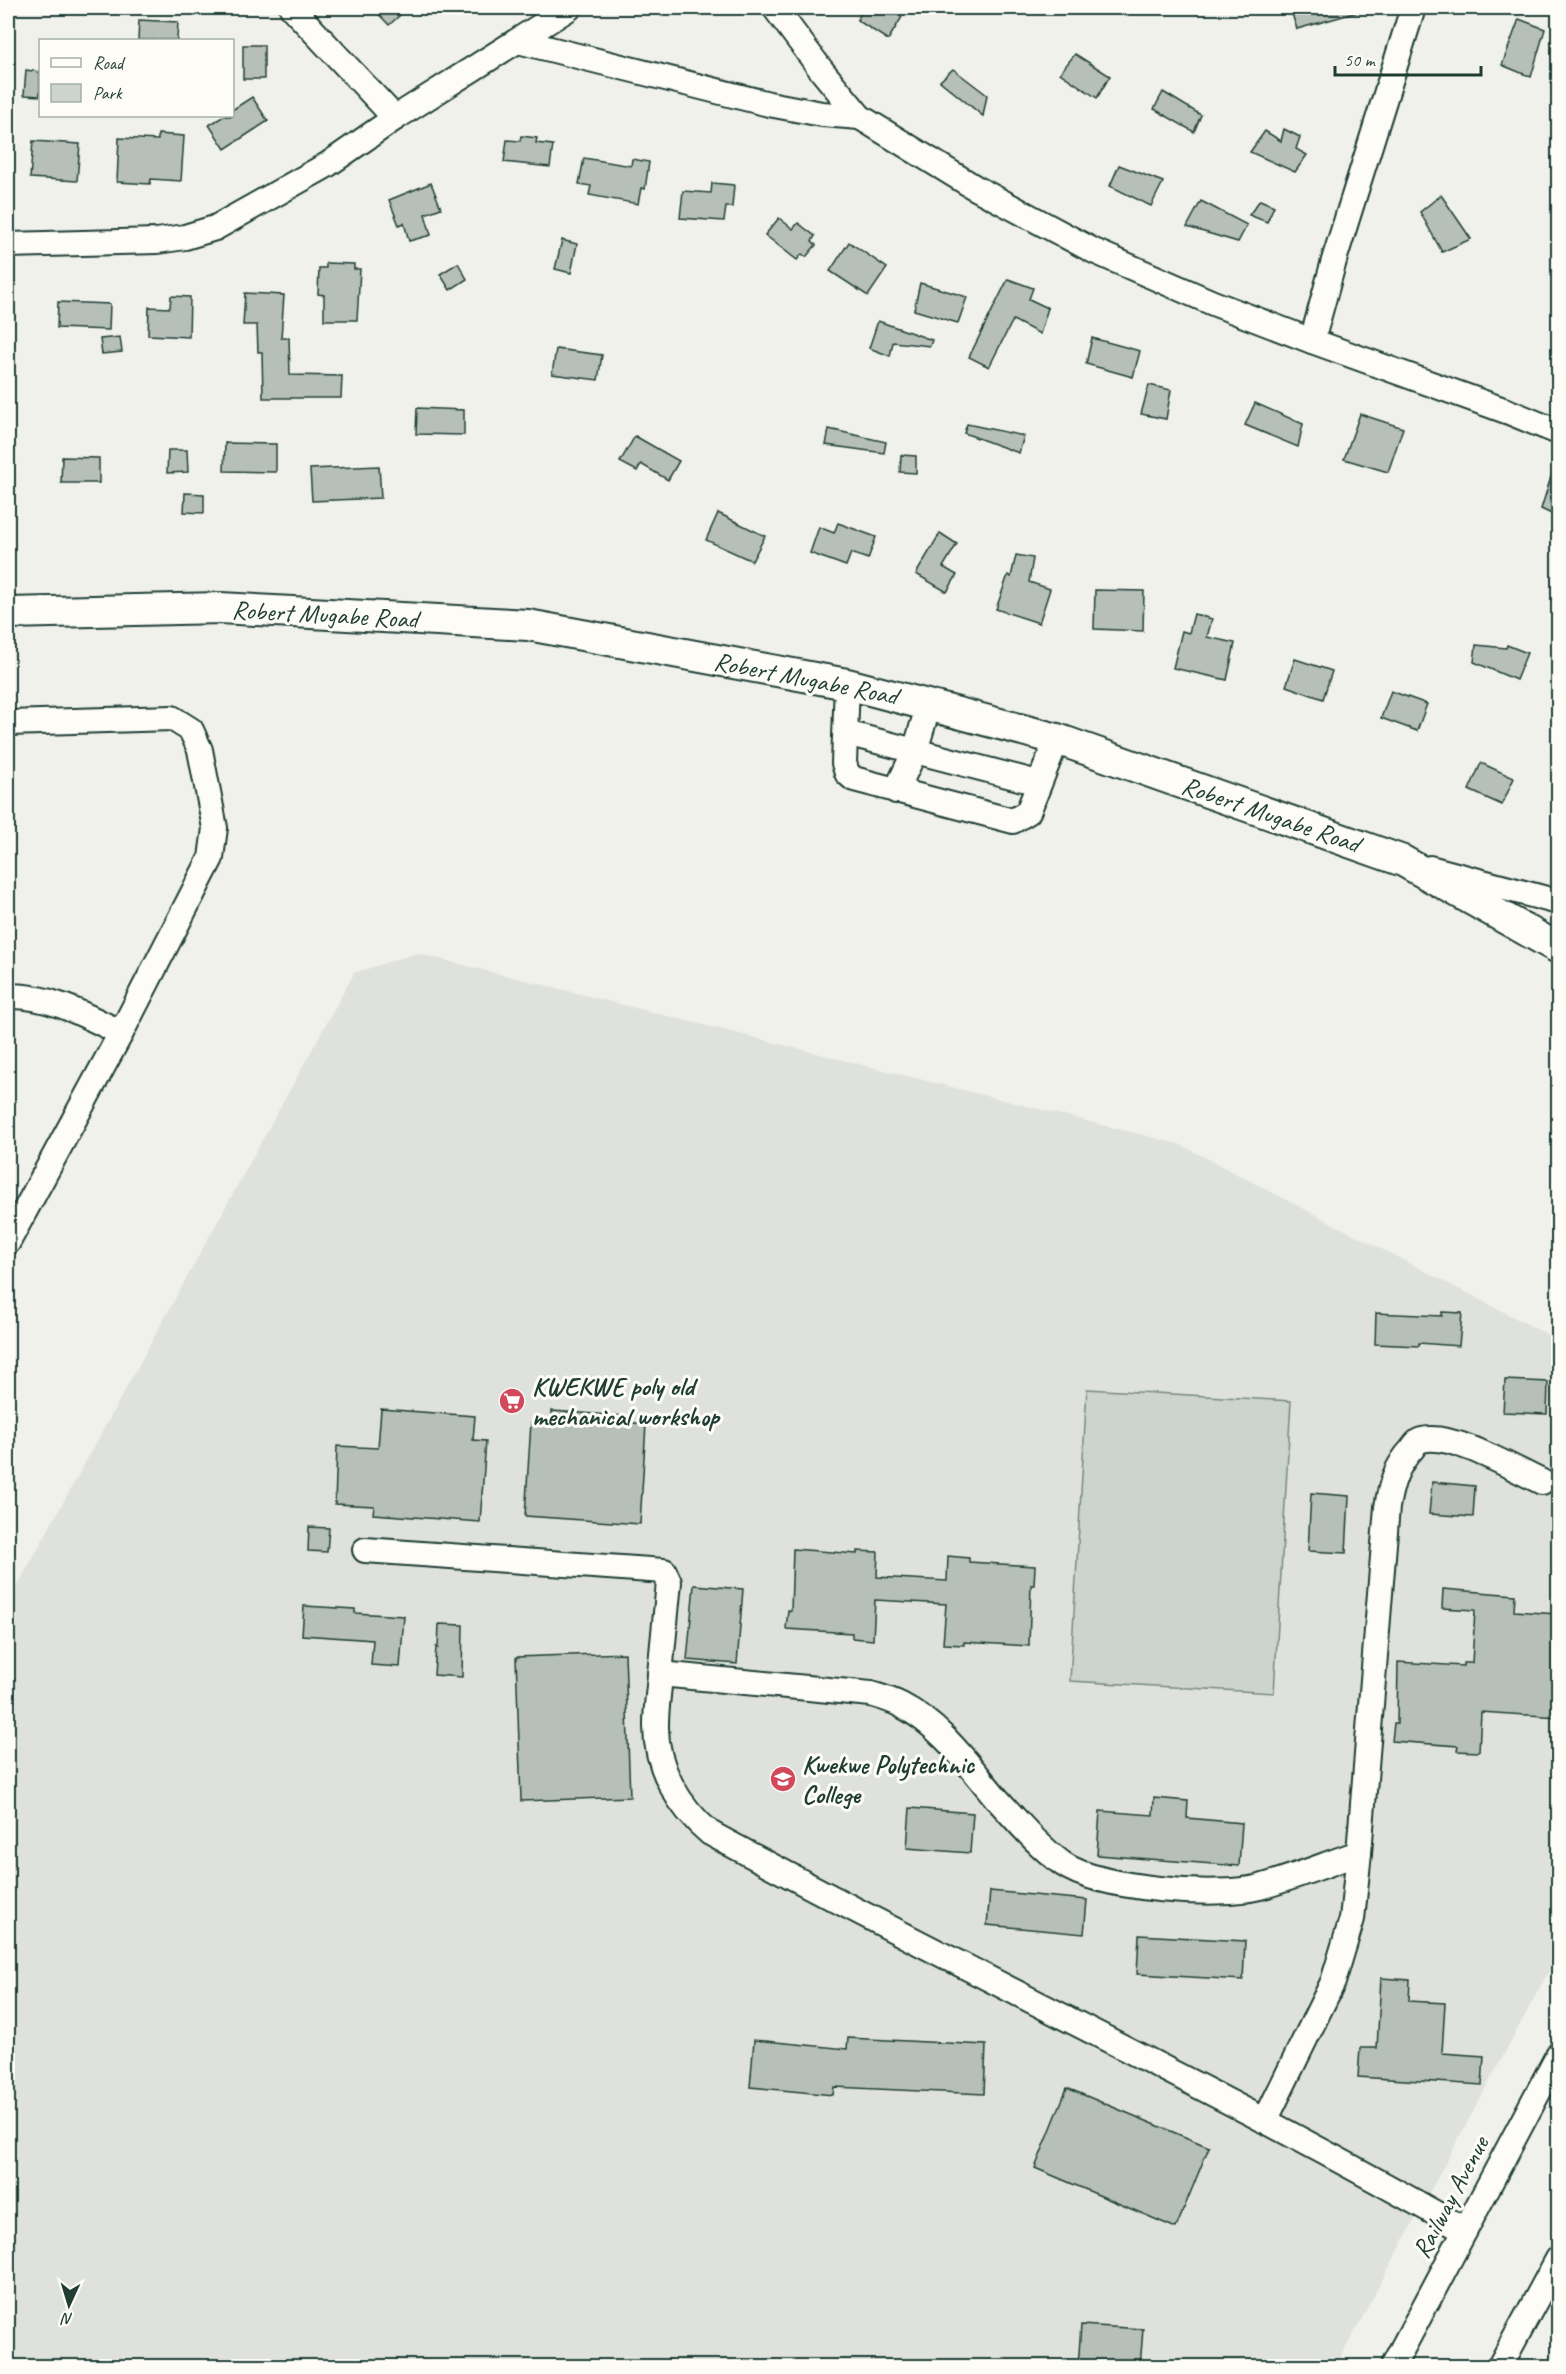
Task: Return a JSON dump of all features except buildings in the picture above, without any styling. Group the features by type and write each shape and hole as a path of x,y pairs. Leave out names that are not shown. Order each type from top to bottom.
{"main road":[{"name":"Robert Mugabe Road","path":"8,613 220,608 528,625 848,684 1057,739 1403,861 1558,948"}],"street":[{"path":"292,8 395,118"},
{"path":"8,245 158,241 185,237 215,228 327,165 395,118 569,8"},
{"path":"775,8 860,117 974,187 1094,251 1213,303 1558,432"},
{"path":"1312,341 1338,246 1413,8"},
{"path":"518,40 793,109 860,117"},
{"path":"848,684 844,763 847,772 854,779 896,791 1013,820 1028,812 1057,739"},
{"path":"896,791 915,751 928,704"},
{"path":"8,723 172,718 191,730 200,750 215,828 211,858 121,1033 8,1242"},
{"path":"846,733 1038,783"},
{"path":"1403,861 1558,902"},
{"path":"8,996 25,996 73,1009 121,1033"},
{"path":"1265,2121 1334,1982 1352,1919 1391,1481 1402,1460 1419,1440 1437,1438 1458,1443 1542,1482"},
{"path":"365,1550 664,1571 669,1582 656,1727 661,1760 671,1786 690,1816 710,1833 869,1918 1369,2175 1465,2230"},
{"path":"660,1674 871,1694 900,1704 926,1721 962,1757 1020,1825 1064,1865 1098,1880 1152,1889 1224,1890 1258,1887 1359,1853"},
{"name":"Railway Avenue","path":"1393,2367 1558,2055"},
{"path":"1500,2367 1552,2288 1558,2259"}],"shaded area":[{"name":"Kwekwe Polytechnic College","path":"416,953 1179,1144 1558,1340 1558,1954 1336,2366 8,2366 8,1603 354,973"}],"green space":[{"path":"1087,1389 1291,1401 1274,1693 1070,1681"}],"place":[{"name":"KWEKWE poly old mechanical workshop","path":"512,1401"},
{"name":"Kwekwe Polytechnic College","path":"783,1779"}]}
